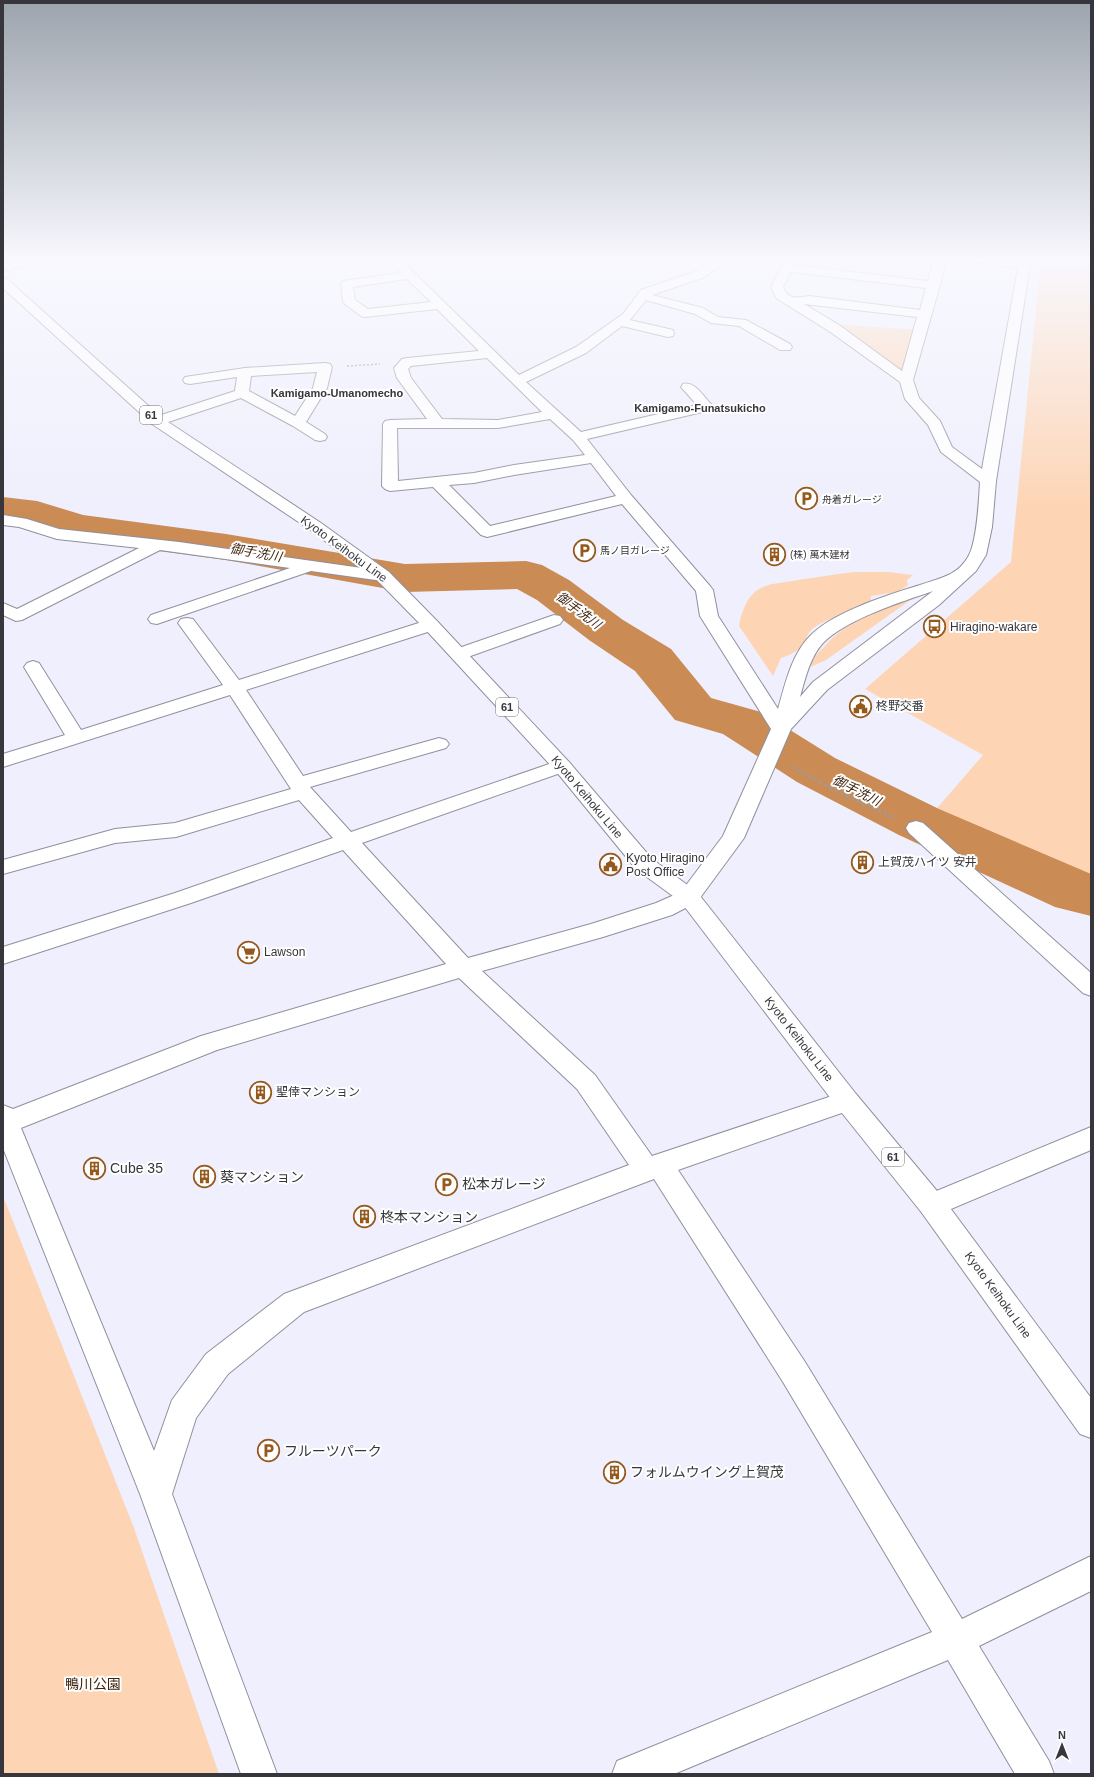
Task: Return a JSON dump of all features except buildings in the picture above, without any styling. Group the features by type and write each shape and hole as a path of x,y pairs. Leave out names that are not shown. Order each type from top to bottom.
{"street":[{"name":"Kyoto Keihoku Line","path":"69,342 157,421 315,526 383,576 459,654 562,766 644,864 689,897 847,1101 932,1205 1091,1423"},
{"path":"477,342 517,381 578,437 626,498 704,590 709,616 781,729"},
{"path":"517,381 582,350 593,342"},
{"path":"775,342 786,348"},
{"path":"853,342 906,380"},
{"path":"916,342 906,380 912,399 935,424 946,449 988,481"},
{"path":"781,729 820,686 933,600 970,567 978,555 984,527 988,481 1011,342"},
{"path":"438,423 404,378 401,368 407,362 490,354"},
{"path":"190,380 245,372 325,367 320,388 298,423"},
{"path":"242,393 245,372"},
{"path":"578,437 706,407 688,387"},
{"path":"157,421 242,393 298,423 320,437"},
{"path":"554,414 498,424 390,424 390,486 474,478 514,470 595,458"},
{"path":"437,482 486,532 626,498"},
{"path":"3,520 20,522 57,534 157,545 308,567 383,576"},
{"path":"3,608 16,616 157,545"},
{"path":"156,619 308,567"},
{"path":"259,1774 156,1494 4,1119 210,1043 664,909 689,897 733,838 781,729 800,666 815,641 833,626 888,600 959,578"},
{"path":"459,654 554,620"},
{"path":"187,623 235,688 300,788 463,968 586,1082 654,1167 794,1372 1036,1774"},
{"path":"3,760 431,625"},
{"path":"33,667 76,738"},
{"path":"3,867 115,836 176,830 300,788 439,744"},
{"path":"3,956 183,898 562,766"},
{"path":"916,828 1091,987"},
{"path":"156,1494 184,1410 217,1364 294,1303 654,1167 847,1101"},
{"path":"932,1205 1091,1138"},
{"path":"630,1774 955,1640 1091,1573"}],"path":[{"path":"325,367 407,362"},
{"path":"770,755 838,792 916,828"}],"green space":[{"path":"855,342 917,342 907,376"},
{"path":"1033,342 1091,342 1091,887 1067,881 932,814 983,755 865,689 1011,562"},
{"path":"854,572 888,572 913,575 907,580 908,585 897,592 871,596 871,601 865,606 818,625 811,630 807,636 805,646 781,658 773,676 739,626 743,610 751,596 759,589 772,584"},
{"path":"916,596 826,660 810,667 817,654 833,637 844,629 866,616"},
{"name":"鴨川公園","path":"3,1196 134,1528 219,1774 3,1774"}],"waterway":[{"name":"御手洗川","path":"3,510 37,514 77,527 226,547 405,578 526,575 553,590 606,630 653,660 693,709 742,723 816,770 919,822 1076,892 1091,895"}],"place":[{"name":"舟着ガレージ","path":"806,499"},
{"name":"馬ノ目ガレージ","path":"585,550"},
{"name":"(株) 萬木建材","path":"775,554"},
{"name":"Hiragino-wakare","path":"935,627"},
{"name":"柊野交番","path":"861,706"},
{"name":"上賀茂ハイツ 安井","path":"863,862"},
{"name":"Kyoto Hiragino Post Office","path":"610,865"},
{"name":"Lawson","path":"248,952"},
{"name":"聖倖マンション","path":"261,1092"},
{"name":"Cube 35","path":"95,1168"},
{"name":"葵マンション","path":"205,1177"},
{"name":"松本ガレージ","path":"447,1184"},
{"name":"柊本マンション","path":"364,1217"},
{"name":"フルーツパーク","path":"269,1451"},
{"name":"フォルムウイング上賀茂","path":"615,1472"}],"district":[{"name":"Kamigamo-Umanomecho","path":"337,393"},
{"name":"Kamigamo-Funatsukicho","path":"700,408"}]}
